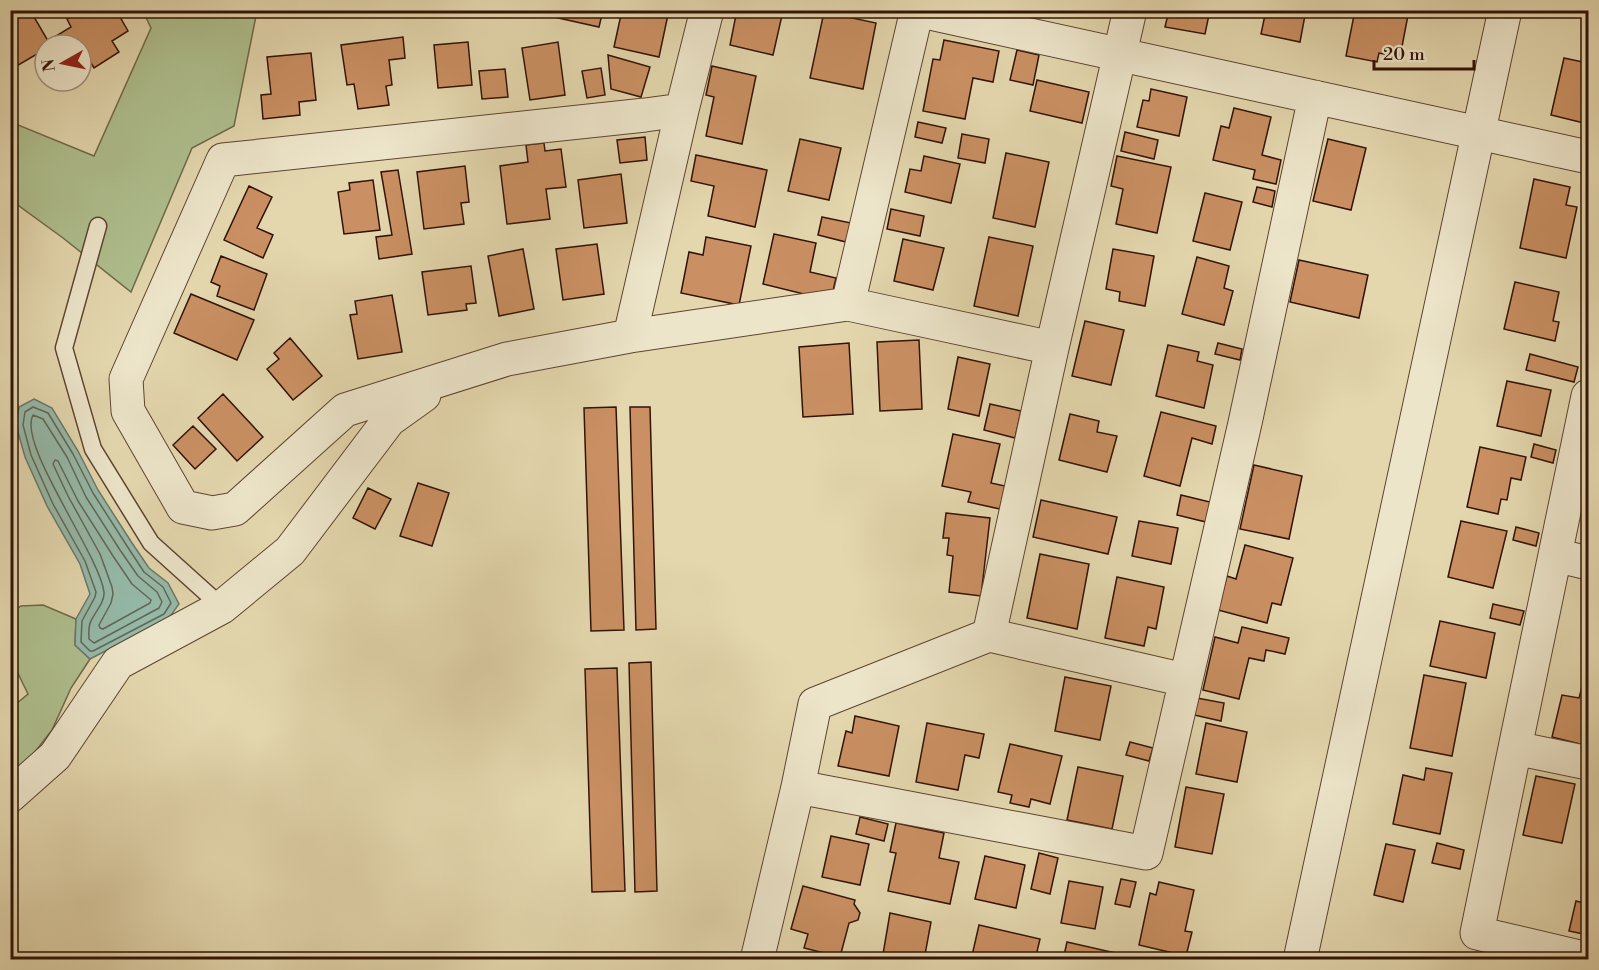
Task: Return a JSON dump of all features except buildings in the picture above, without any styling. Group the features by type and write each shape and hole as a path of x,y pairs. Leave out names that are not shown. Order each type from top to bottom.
{"street":[{"path":"630,336 706,10"},
{"path":"989,635 1130,10"},
{"path":"1300,960 1505,10"},
{"path":"848,304 917,11 1588,157"},
{"path":"798,787 1146,854 1245,423 1315,97"},
{"path":"682,110 223,160 126,380 128,411 183,507 212,513 235,509 345,410 507,359 630,336 848,304 1052,348"},
{"path":"10,796 55,756 118,663 222,607 290,551 389,420 450,376"},
{"path":"1588,396 1476,933 1588,959"},
{"path":"1555,555 1588,563"},
{"path":"757,960 815,704 989,635 1185,680"},
{"path":"1515,747 1588,763"}],"lane":[{"path":"98,226 64,348 93,449 151,543 222,607"}],"shaded area":[{"path":"143,11 257,11 234,126 192,148 131,292 11,200 11,122 94,156 151,28"},
{"path":"43,605 76,619 75,645 90,659 71,688 52,730 24,766 11,778 11,708 28,694 11,659 11,613 21,606"}],"water":[{"path":"34,399 52,408 98,490 132,543 149,568 168,583 179,604 169,618 90,659 75,645 76,619 90,594 80,564 47,506 25,457 16,425 19,407"}]}
